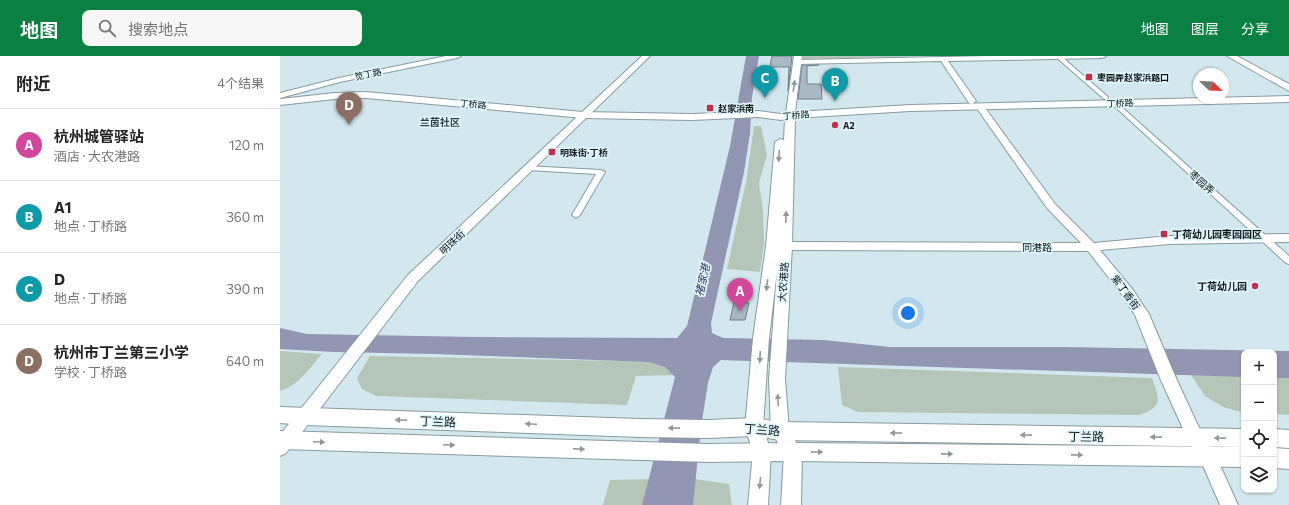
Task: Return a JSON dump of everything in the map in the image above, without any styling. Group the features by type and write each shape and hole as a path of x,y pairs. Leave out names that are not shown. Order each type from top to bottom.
{"main road":[{"path":"1231,56 1289,88"},
{"name":"大农港路","path":"758,505 762,452 754,427 761,338 773,246 786,113 797,59"},
{"name":"丁桥路","path":"280,97 375,91 586,112"},
{"name":"大农港路","path":"784,94 786,113 785,246 777,379 780,431 793,452"},
{"path":"1229,95 1289,94"},
{"name":"丁桥路","path":"280,102 319,97 366,95 644,117 728,112 758,111 786,113 1106,98 1193,96"},
{"name":"丁桥路","path":"976,104 1115,104 1289,98"},
{"name":"丁兰路","path":"280,415 640,428 708,429 754,427 780,431 1241,438"},
{"path":"1277,438 1289,439"},
{"name":"丁兰路","path":"282,443 708,453 793,452 1241,458"},
{"path":"791,505 793,452"},
{"path":"1277,458 1289,459"}],"street":[{"name":"笕丁路","path":"280,97 338,80 457,56"},
{"name":"明珠街","path":"282,443 305,417 413,278 646,56"},
{"path":"797,59 943,59 1102,56"},
{"path":"1059,57 1106,98"},
{"name":"紫丁香街","path":"943,59 1052,206 1091,247 1128,293 1142,314 1168,378 1195,437 1208,457 1229,505"},
{"name":"枣园弄","path":"1115,104 1289,261"},
{"path":"528,168 601,172 576,215"},
{"name":"同港路","path":"785,246 1091,247 1170,240 1289,238"}],"green space":[{"path":"803,56 932,56 803,59"},
{"path":"754,126 761,126 767,155 759,183 763,210 764,244 760,272 727,269 746,182"},
{"path":"280,351 322,354 293,385 280,391"},
{"path":"370,356 669,362 675,375 636,376 627,405 376,396 362,389 357,378"},
{"path":"838,367 1152,378 1157,392 1158,402 1152,409 1139,415 858,412 842,405"},
{"path":"1191,375 1241,376 1241,412 1223,407 1205,396"},
{"path":"1277,376 1289,376 1289,415 1277,414"},
{"path":"688,478 729,484 732,505 684,505"},
{"path":"656,479 650,505 603,505 610,480"}],"water":[{"name":"褚家港","path":"746,56 759,56 752,97 750,134 744,172 711,323 712,333 723,338 824,340 890,347 1065,347 1241,350 1241,377 721,360 713,367 708,383 701,427 693,505 642,505 675,377 665,367 649,362 280,349 280,328 307,334 677,338 687,326 730,146"},
{"path":"1277,351 1289,351 1289,378 1277,378"}],"building":[{"path":"772,56 792,56 788,91 789,67 770,67"},
{"path":"802,65 819,65 807,66 807,84 821,84 822,99 798,99"},
{"path":"734,302 749,303 745,320 730,320"}],"place":[{"name":"枣园弄赵家浜路口","path":"1089,77"},
{"name":"D","path":"765,98"},
{"name":"A1","path":"835,101"},
{"name":"赵家浜南","path":"710,108"},
{"name":"杭州市丁兰第三小学","path":"349,125"},
{"name":"A2","path":"835,125"},
{"name":"明珠街·丁桥","path":"552,152"},
{"name":"丁荷幼儿园枣园园区","path":"1164,234"},
{"name":"丁荷幼儿园","path":"1255,286"},
{"name":"杭州城管驿站","path":"740,311"}],"district":[{"name":"兰茵社区","path":"440,122"}]}
